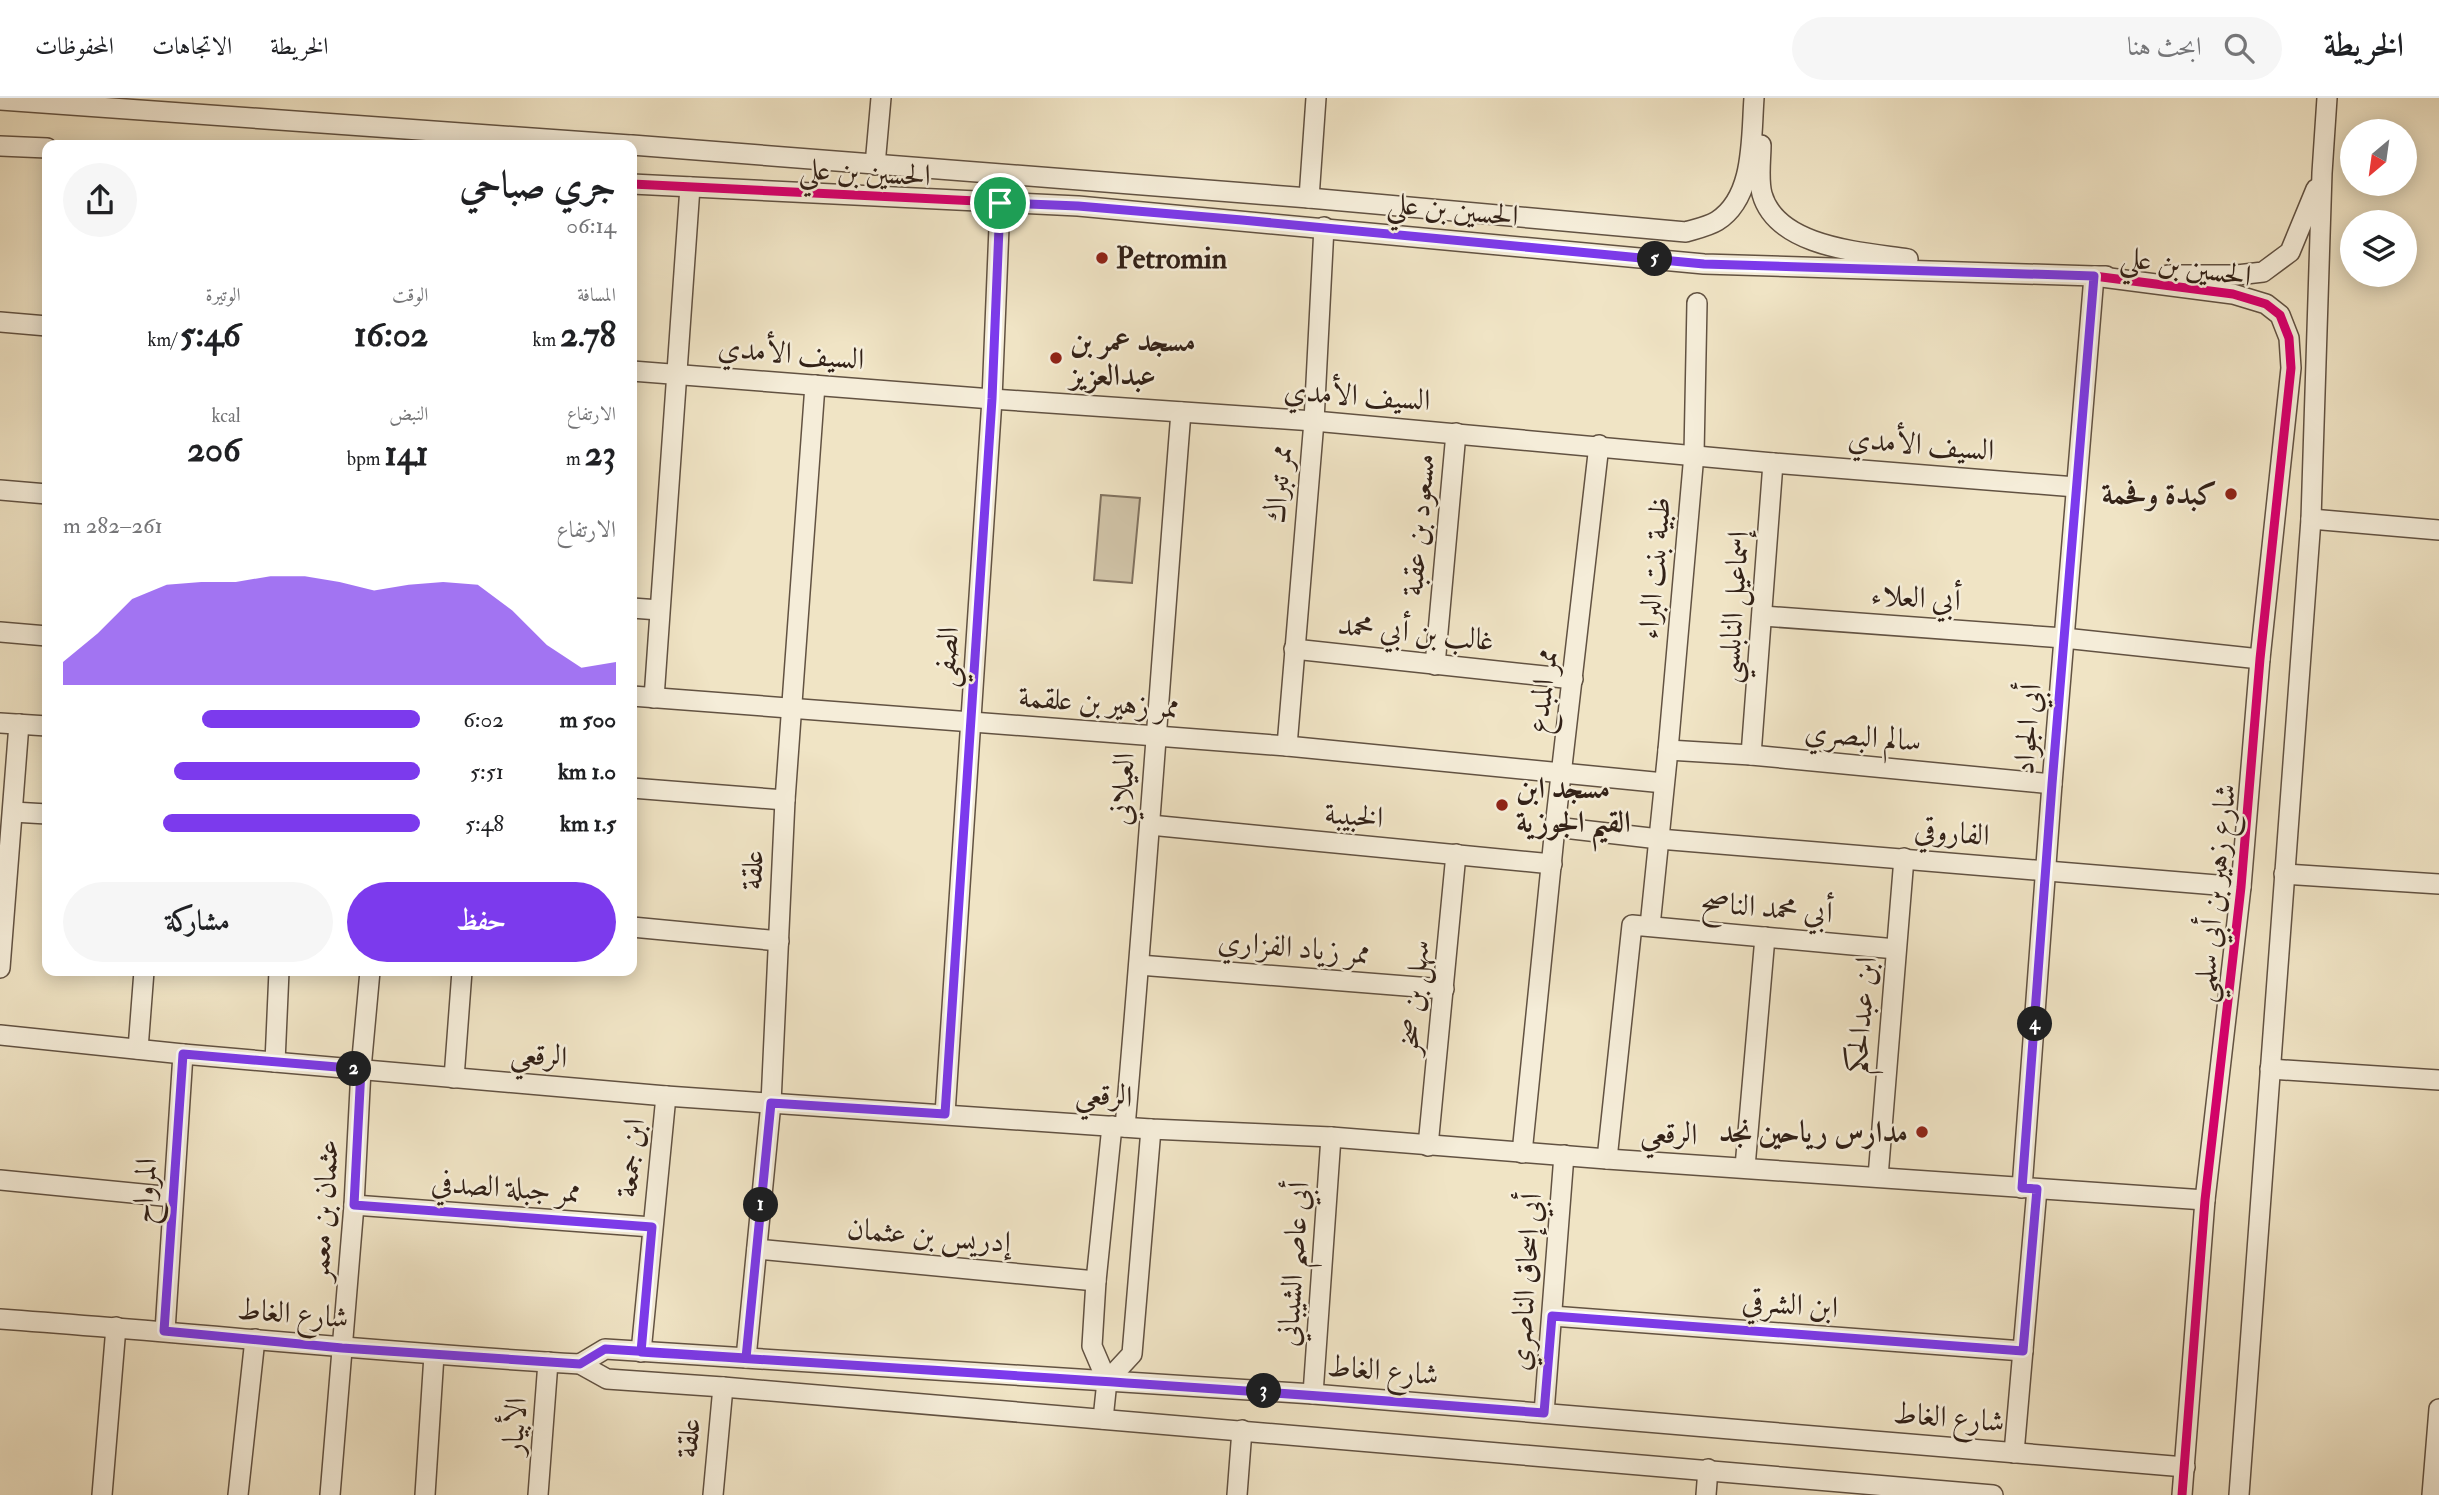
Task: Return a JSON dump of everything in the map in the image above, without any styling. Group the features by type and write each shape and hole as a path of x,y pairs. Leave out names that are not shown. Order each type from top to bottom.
{"street":[{"path":"875,165 881,98"},
{"path":"1309,198 1316,98"},
{"name":"الحسين بن علي","path":"637,145 1309,198 1686,232 1717,221 1739,197 1748,168 1754,98"},
{"path":"1760,98 1762,194 1776,218 1798,234 1828,246 1983,271"},
{"path":"2239,1495 2311,519 2322,173 2327,98"},
{"name":"الحسين بن علي","path":"0,100 165,105 573,140"},
{"path":"0,146 42,148"},
{"path":"2094,276 2237,275 2263,272 2290,252 2322,173"},
{"name":"الحسين بن علي","path":"637,184 1078,206 1704,264 2094,276 2233,294 2266,304"},
{"path":"654,698 690,187"},
{"name":"الصفي","path":"945,1114 992,399 1000,203"},
{"name":"ممر تبراك","path":"1287,746 1314,421 1324,227"},
{"name":"أبي الجواد","path":"2014,1452 2023,1351 2046,870 2094,276"},
{"name":"ظبية بنت البراء","path":"1641,926 1659,839 1668,750 1694,454 1697,303"},
{"name":"شارع زهير بن أبي سلمي","path":"2182,1495 2205,1200 2241,887 2260,659 2291,368 2289,338 2280,315 2266,304"},
{"path":"0,322 42,326"},
{"name":"السيف الأمدي","path":"637,371 1314,421 1773,463 2076,487"},
{"name":"علقة","path":"746,1358 771,1103 785,800 815,385"},
{"name":"العيلاني","path":"1107,1381 1092,1346 1096,1281 1139,965 1181,412"},
{"name":"مسعود بن عقبة","path":"1435,665 1456,433"},
{"name":"ممر المبدع","path":"1522,1153 1555,827 1599,445"},
{"name":"إسماعيل النابلسي","path":"1751,755 1773,463"},
{"path":"0,490 42,494"},
{"path":"2311,519 2439,530"},
{"path":"637,608 659,610"},
{"name":"أبي العلاء","path":"1763,616 2064,638 2260,659"},
{"path":"0,632 42,636"},
{"name":"غالب بن أبي محمد","path":"1294,649 1573,679"},
{"name":"ممر زهير بن علقمة","path":"637,696 1287,746 1664,783"},
{"path":"0,968 13,811 10,723 42,726"},
{"name":"سالم البصري","path":"1668,750 1751,755 2052,784"},
{"path":"637,789 785,800"},
{"path":"13,811 42,814"},
{"name":"الخبيبة","path":"1150,825 1552,864"},
{"name":"الفاروقي","path":"1555,827 1659,839 2241,887"},
{"name":"سهل بن صخر","path":"1428,1146 1456,854"},
{"name":"ابن عبدالحكم","path":"1878,1177 1905,858"},
{"path":"2284,874 2439,884"},
{"path":"1607,1159 1641,926"},
{"name":"أبي محمد الناصح","path":"1641,926 1896,950"},
{"path":"637,928 779,941"},
{"path":"1745,1167 1765,937"},
{"name":"ممر زياد الفزاري","path":"1139,965 1444,989"},
{"path":"138,1049 144,976"},
{"path":"275,1062 279,976"},
{"name":"عثمان بن معمر","path":"330,1495 370,976"},
{"path":"454,1078 462,976"},
{"name":"الرقعي","path":"0,1035 183,1054 666,1096 1151,1129 1331,1137 1522,1153 2205,1200"},
{"name":"المرواح","path":"164,1331 183,1054"},
{"path":"2270,1069 2439,1080"},
{"name":"ابن جمعة","path":"641,1352 666,1096"},
{"path":"1103,1419 1107,1381 1132,1354 1151,1129"},
{"name":"أبي عاصم الشيباني","path":"1313,1394 1331,1137"},
{"name":"أبي إسحاق الناصري","path":"1544,1413 1564,1155"},
{"path":"0,1180 173,1197"},
{"name":"ممر جبلة الصدفي","path":"354,1205 652,1227"},
{"name":"إدريس بن عثمان","path":"757,1249 1096,1281"},
{"name":"ابن الشرقي","path":"1552,1316 2023,1351"},
{"name":"شارع الغاط","path":"0,1319 342,1348 580,1364 607,1379 1708,1469 1867,1489 1993,1495"},
{"path":"102,1495 116,1327"},
{"path":"238,1495 255,1339"},
{"name":"شارع الغاط","path":"580,1364 605,1349 1313,1394 2185,1467"},
{"path":"425,1495 434,1355"},
{"name":"الأبيار","path":"538,1495 548,1362"},
{"name":"علقة","path":"713,1495 723,1387"},
{"path":"2432,1495 2439,1409"},
{"path":"1237,1495 1242,1430"},
{"path":"1706,1495 1708,1469"}],"shaded area":[{"path":"1101,495 1140,498 1132,583 1094,580"}],"cycle path":[{"path":"637,184 1078,206 1704,264 2094,276 2233,294 2266,304 2280,315 2289,338 2291,368 2260,659 2241,887 2205,1200 2182,1495"}],"place":[{"name":"Petromin","path":"1102,258"},
{"name":"مسجد عمر بن عبدالعزيز","path":"1056,358"},
{"name":"كبدة وفحمة","path":"2231,494"},
{"name":"مسجد ابن القيم الجوزية","path":"1502,805"},
{"name":"مدارس رياحين نجد","path":"1922,1132"}],"route":[{"path":"1000,203 992,399 945,1114 771,1103 746,1358 605,1349 580,1364 342,1348 164,1331 183,1054 361,1069 354,1205 652,1227 641,1352 1313,1394 1544,1413 1552,1316 2023,1351 2037,1189 2022,1188 2094,276 1704,264 1324,227 1078,206 1000,203"}]}
